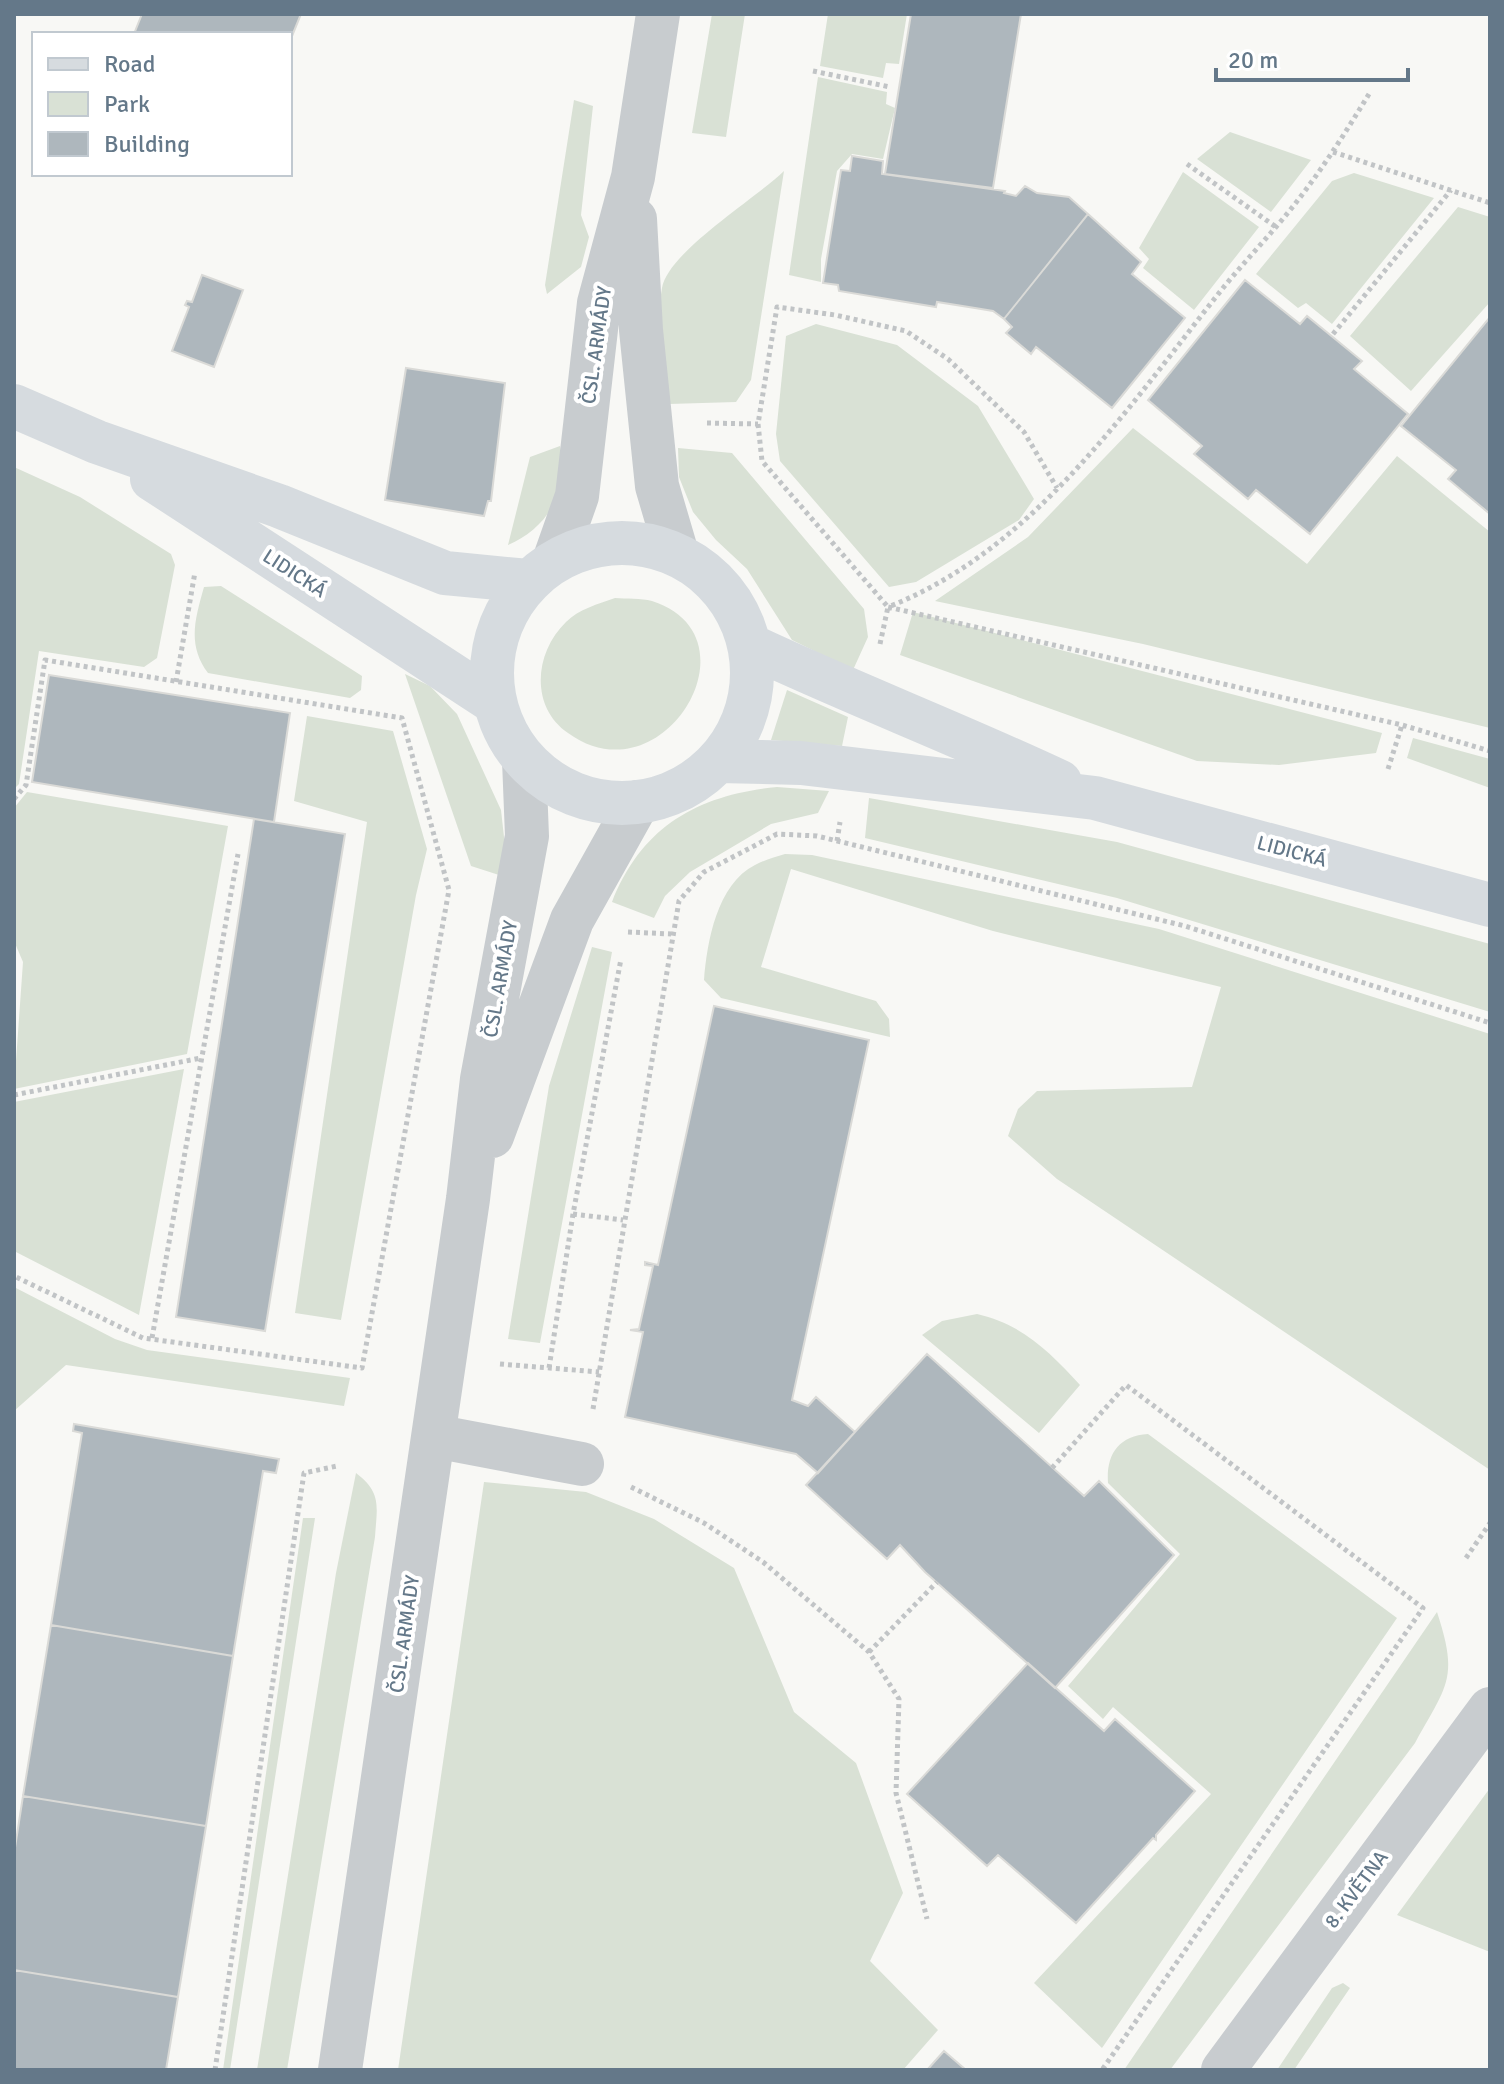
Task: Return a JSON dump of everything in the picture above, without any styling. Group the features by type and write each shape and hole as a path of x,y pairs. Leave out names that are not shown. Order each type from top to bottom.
{"main road":[{"name":"LIDICKÁ","path":"14,406 97,442 279,506 445,573 541,571"},
{"name":"LIDICKÁ","path":"97,442 494,702"},
{"path":"617,542 647,543 677,554 703,569 725,591 741,617 751,646 753,678 748,708 736,736 718,761 695,781 668,795 638,802 608,803 578,796 549,782 524,760 506,733 494,702 491,670 496,637 509,607 541,571 584,548 617,542"},
{"name":"LIDICKÁ","path":"751,646 1095,798"},
{"name":"LIDICKÁ","path":"718,761 801,763 1095,798 1490,905"}],"street":[{"name":"ČSL. ARMÁDY","path":"541,571 577,496 599,303 633,177 658,14"},
{"name":"ČSL. ARMÁDY","path":"633,177 649,423 657,486 677,554"},
{"name":"ČSL. ARMÁDY","path":"340,2070 468,1199 482,1079 527,836 524,760"},
{"name":"ČSL. ARMÁDY","path":"468,1199 572,920 638,802"},
{"path":"434,1436 582,1464"},
{"name":"8. KVĚTNA","path":"1223,2070 1490,1709"}],"path":[{"path":"813,71 890,87"},
{"path":"888,607 923,593 1019,525 1057,488 1129,407 1247,257 1276,227 1333,152 1369,94"},
{"path":"1333,152 1490,203"},
{"path":"1187,164 1276,227"},
{"path":"1333,334 1451,190"},
{"path":"1057,488 1024,432 948,359 906,331 835,315 777,307 758,424 762,461 888,607 1402,725 1490,751"},
{"path":"698,423 758,424"},
{"path":"176,682 195,567"},
{"path":"14,799 26,785 45,660 402,718 449,890 362,1368 143,1338 14,1276"},
{"path":"1388,769 1402,725"},
{"path":"927,1919 896,1793 899,1699 869,1652 763,1562 704,1523 582,1464 679,901 704,872 777,834 817,836 1185,926 1490,1023"},
{"path":"152,1338 238,854"},
{"path":"549,1368 573,1214 626,932 671,934"},
{"path":"14,1095 202,1058"},
{"path":"573,1214 624,1220"},
{"path":"491,1363 599,1372"},
{"path":"1052,1468 1126,1385 1423,1608 1102,2070"},
{"path":"215,2070 304,1473 337,1466"},
{"path":"1466,1558 1490,1523"},
{"path":"869,1652 937,1582"}],"green space":[{"path":"712,14 745,14 726,137 692,133"},
{"path":"828,14 907,14 899,64 886,63 883,78 820,66"},
{"path":"818,77 887,92 886,104 895,108 883,159 852,154 837,171 821,259 821,282 789,275"},
{"path":"574,100 593,106 581,215 589,237 581,267 547,294 545,285"},
{"path":"1230,132 1311,160 1271,212 1197,159"},
{"path":"784,171 751,380 736,402 669,404 660,317 662,288 668,274 680,258 714,226"},
{"path":"1183,172 1259,227 1194,310 1143,268 1149,259 1139,248"},
{"path":"1354,173 1434,198 1332,324 1306,303 1298,308 1256,274 1332,181"},
{"path":"1458,207 1490,217 1490,302 1411,391 1350,336"},
{"path":"816,324 897,345 978,406 1034,499 1019,520 916,582 889,587 780,461 776,434 786,336"},
{"path":"1133,428 1307,564 1397,456 1490,532 1490,728 1143,644 935,601 1028,537"},
{"path":"560,446 562,478 553,506 534,529 508,545 530,457"},
{"path":"678,448 732,453 864,609 868,637 853,670 792,640 747,569 716,540 693,512 679,477"},
{"path":"14,467 80,497 171,554 175,565 157,658 144,667 39,651 19,784 14,789"},
{"path":"221,586 362,676 361,690 350,698 208,673 197,652 196,621 204,587"},
{"path":"615,598 652,601 684,620 699,646 699,676 687,706 665,731 637,746 603,749 568,733 556,722 542,695 541,679 547,649 566,622 583,610"},
{"path":"913,612 1382,733 1376,753 1279,765 1197,761 900,655"},
{"path":"405,674 430,686 457,714 501,810 505,846 499,875 471,866"},
{"path":"787,690 848,717 842,746 771,740"},
{"path":"307,716 393,731 427,849 416,895 341,1320 295,1313 367,822 294,801"},
{"path":"1413,738 1490,759 1490,788 1407,758"},
{"path":"777,787 829,791 818,813 771,824 690,872 665,896 654,918 612,902 639,853 676,819 722,798"},
{"path":"27,792 228,826 187,1054 14,1089 23,962 14,941 14,808"},
{"path":"869,798 1117,842 1490,944 1490,1012 1117,898 865,838"},
{"path":"785,854 812,855 1159,929 1490,1034 1490,1470 1057,1179 1008,1136 1018,1109 1037,1091 1192,1087 1221,987 993,931 791,869 761,967 876,1001 889,1019 890,1037 721,998 704,980 716,915 731,886 742,874 758,863"},
{"path":"592,947 612,952 540,1343 508,1339 549,1086"},
{"path":"184,1069 139,1315 14,1251 14,1102"},
{"path":"14,1287 115,1339 147,1350 350,1378 344,1406 66,1365 14,1411"},
{"path":"977,1314 1021,1332 1058,1361 1080,1385 1039,1433 922,1335 942,1321"},
{"path":"1148,1434 1397,1618 1102,2048 1034,1983 1211,1794 1113,1707 1103,1719 1068,1686 1180,1554 1108,1483 1109,1464 1116,1449 1129,1439"},
{"path":"356,1473 374,1494 377,1508 375,1537 287,2070 257,2070 336,1573"},
{"path":"484,1482 586,1492 654,1519 734,1568 794,1712 856,1763 903,1893 870,1961 938,2030 903,2070 398,2070"},
{"path":"303,1518 315,1518 230,2070 223,2070"},
{"path":"1437,1612 1447,1653 1446,1681 1415,1743 1170,2070 1124,2070"},
{"path":"1490,1788 1490,1952 1397,1915"},
{"path":"1343,1983 1350,1988 1294,2070 1277,2070 1332,1988"}],"building":[{"path":"142,14 301,14 292,36 292,32 135,32"},
{"path":"911,14 1021,14 993,188 885,174"},
{"path":"852,156 883,161 882,174 1005,191 1016,196 1025,186 1037,193 1069,197 1088,214 1004,319 993,311 937,302 936,307 839,291 838,285 823,283 841,170 850,171"},
{"path":"1088,214 1141,262 1132,274 1185,318 1112,408 1036,347 1031,354 1006,333 1012,327 1004,319"},
{"path":"202,275 243,290 214,367 172,351 189,307 185,305 187,301 192,302"},
{"path":"1245,280 1300,324 1307,316 1362,361 1354,369 1408,414 1310,534 1256,490 1248,499 1194,454 1202,446 1148,400"},
{"path":"1490,317 1490,514 1448,479 1456,470 1401,426"},
{"path":"406,368 505,383 491,501 488,501 484,516 385,500"},
{"path":"49,675 290,713 274,822 32,782"},
{"path":"254,819 345,834 265,1331 176,1317"},
{"path":"714,1006 869,1040 792,1400 808,1406 816,1397 855,1432 818,1473 796,1454 625,1417 643,1332 630,1330 639,1329 653,1266 645,1265 645,1262 658,1265"},
{"path":"927,1354 1084,1496 1099,1481 1174,1555 1055,1688 925,1572 900,1545 887,1559 806,1485"},
{"path":"74,1424 279,1459 276,1473 263,1471 233,1656 51,1625 82,1433 73,1431"},
{"path":"51,1625 233,1656 206,1826 23,1796"},
{"path":"1028,1663 1104,1731 1115,1719 1195,1791 1156,1835 1156,1840 1153,1838 1076,1923 998,1855 987,1866 907,1794"},
{"path":"23,1796 206,1826 178,1997 14,1970 14,1854"},
{"path":"14,1970 178,1997 166,2070 14,2070"},
{"path":"944,2051 966,2070 927,2070"}]}
